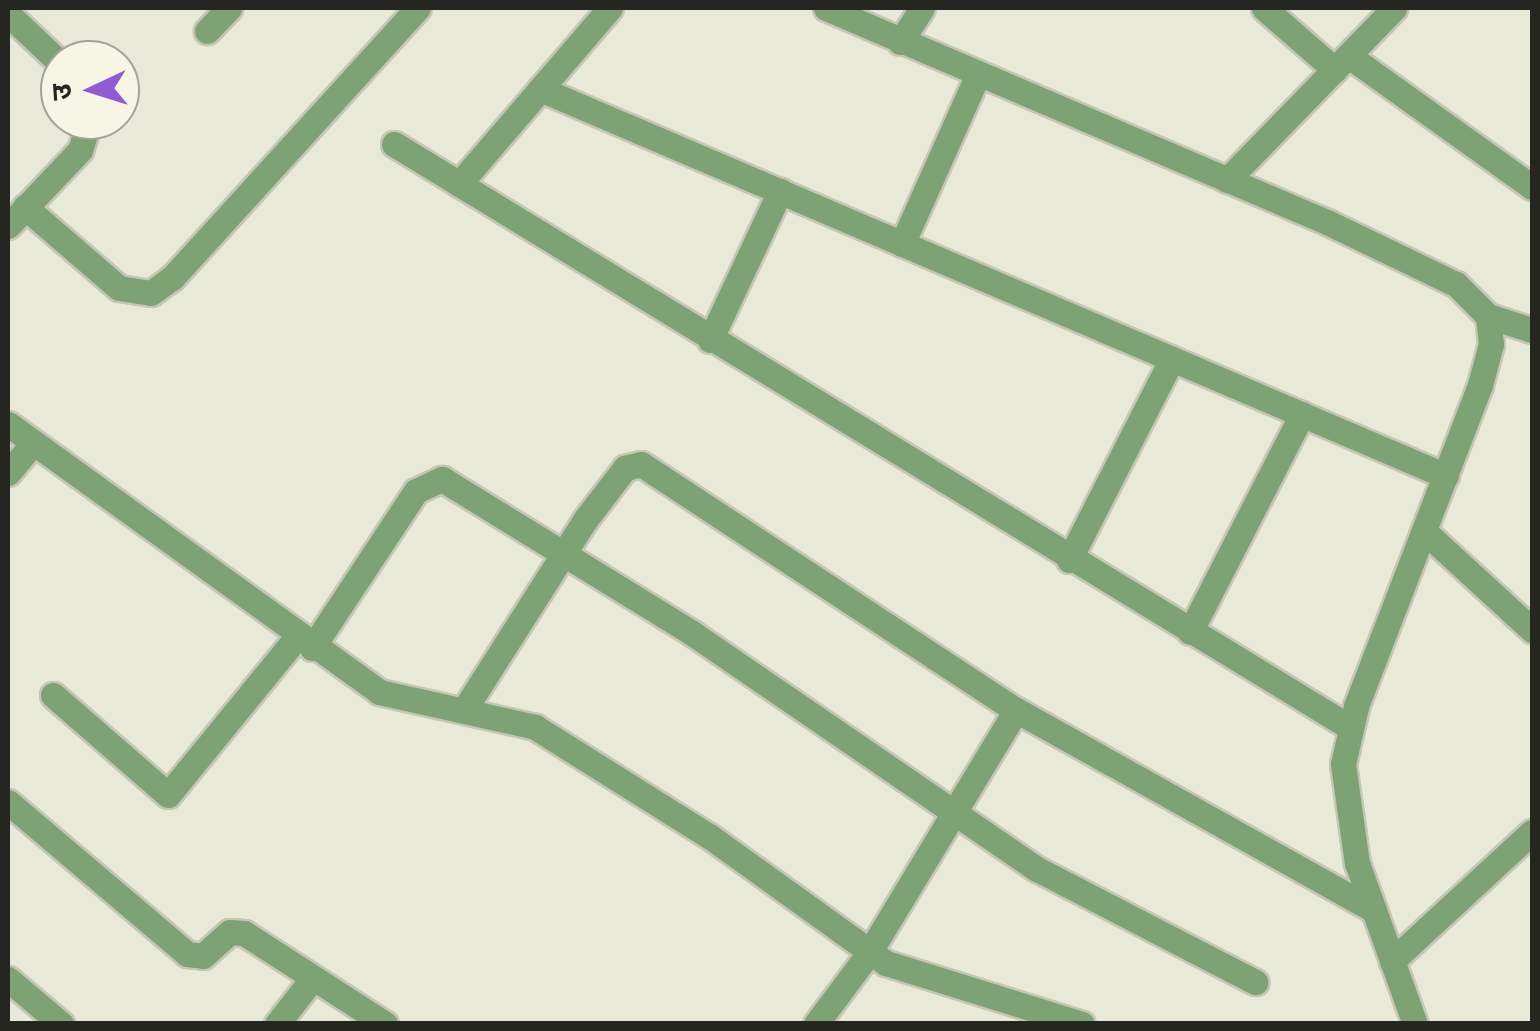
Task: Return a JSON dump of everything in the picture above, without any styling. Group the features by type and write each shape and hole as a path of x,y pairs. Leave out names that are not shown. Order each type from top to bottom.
{"street":[{"path":"208,32 229,8"},
{"path":"83,140 80,150 16,216 119,288 151,294 172,278 418,8"},
{"path":"459,184 610,8"},
{"path":"826,8 1227,180 1456,284 1488,316 1532,330"},
{"path":"900,42 922,8"},
{"path":"1264,8 1532,187"},
{"path":"1227,180 1394,8"},
{"path":"8,14 40,44"},
{"path":"902,244 977,76"},
{"path":"540,89 1446,476"},
{"path":"394,144 1069,560 1351,728"},
{"path":"710,340 780,191"},
{"path":"1415,1024 1374,910 1345,808 1351,728 1491,344 1488,316"},
{"path":"1069,560 1172,359"},
{"path":"1190,632 1302,414"},
{"path":"8,424 304,643 379,692 535,727 596,762 771,878 869,953 969,994 1082,1024"},
{"path":"8,473 32,443"},
{"path":"464,710 561,556 625,468 640,464 1016,710 1374,910"},
{"path":"53,695 168,795 304,643 428,480 455,485 561,556 730,658 951,816 1037,869 1256,982"},
{"path":"1424,531 1532,630"},
{"path":"816,1024 869,953 1016,710"},
{"path":"8,802 187,954 203,956 236,931 385,1024"},
{"path":"1392,961 1532,832"},
{"path":"277,1024 314,978"},
{"path":"8,979 60,1024"}]}
